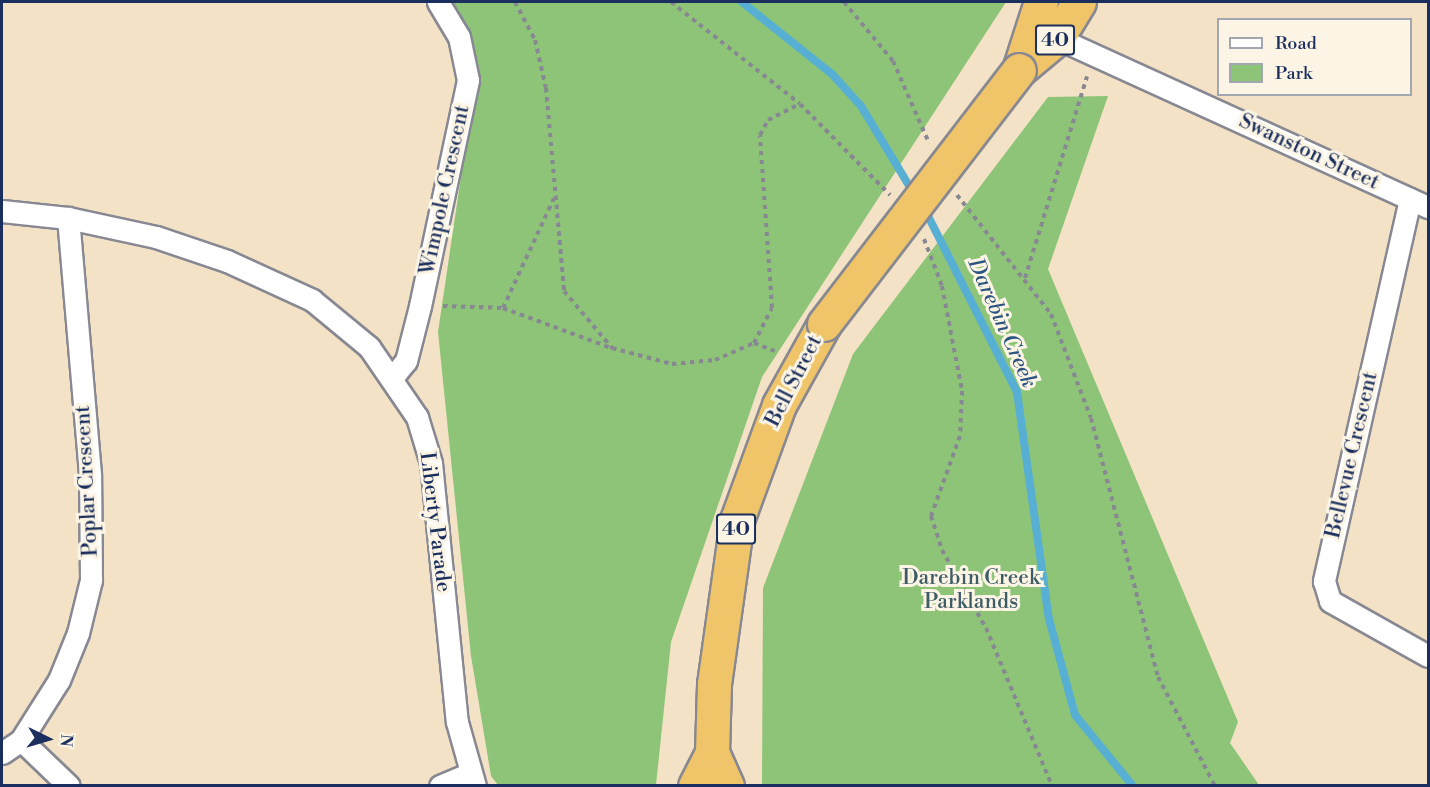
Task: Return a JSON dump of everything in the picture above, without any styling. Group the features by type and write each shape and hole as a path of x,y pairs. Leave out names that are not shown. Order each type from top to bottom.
{"highway":[{"name":"Bell Street","path":"1019,70 1041,2"},
{"name":"Bell Street","path":"695,786 712,752 718,635 738,520 779,405 824,324 1019,70 1057,38 1079,2"},
{"name":"Bell Street","path":"712,752 727,786"}],"street":[{"name":"Wimpole Crescent","path":"392,378 406,361 420,306 468,80 459,37 438,2"},
{"name":"Swanston Street","path":"1057,38 1419,203"},
{"name":"Bellevue Crescent","path":"1419,203 1324,581 1330,601 1428,656"},
{"name":"Liberty Parade","path":"2,212 68,218 156,237 274,279 341,322 392,378 417,417 431,463 449,660 472,779"},
{"name":"Poplar Crescent","path":"2,753 21,740 72,649 94,552 68,218"},
{"path":"21,740 69,786"},
{"path":"440,786 472,779"}],"path":[{"path":"515,2 536,40 546,88 564,291 612,348"},
{"path":"671,2 800,104 892,198"},
{"path":"1095,55 1025,279 1051,314 1091,418 1158,677 1215,786"},
{"path":"420,306 503,308 612,348 672,364 715,360 754,343 772,309 760,135 768,120 800,104"},
{"path":"503,308 554,197"},
{"path":"918,232 931,249 942,286 962,391 960,436 931,516 942,550 986,628 1052,786"},
{"path":"754,343 775,351"}],"green space":[{"path":"451,2 1006,2 762,377 671,642 656,785 498,785 491,776 471,656 438,332 475,82"},
{"name":"Darebin Creek Parklands","path":"1108,96 1048,269 1238,722 1230,743 1259,785 762,785 763,588 853,354 1048,97"}],"waterway":[{"name":"Darebin Creek","path":"742,2 832,74 861,106 914,194"},
{"name":"Darebin Creek","path":"923,206 1017,392 1049,619 1075,715 1133,786"}]}
